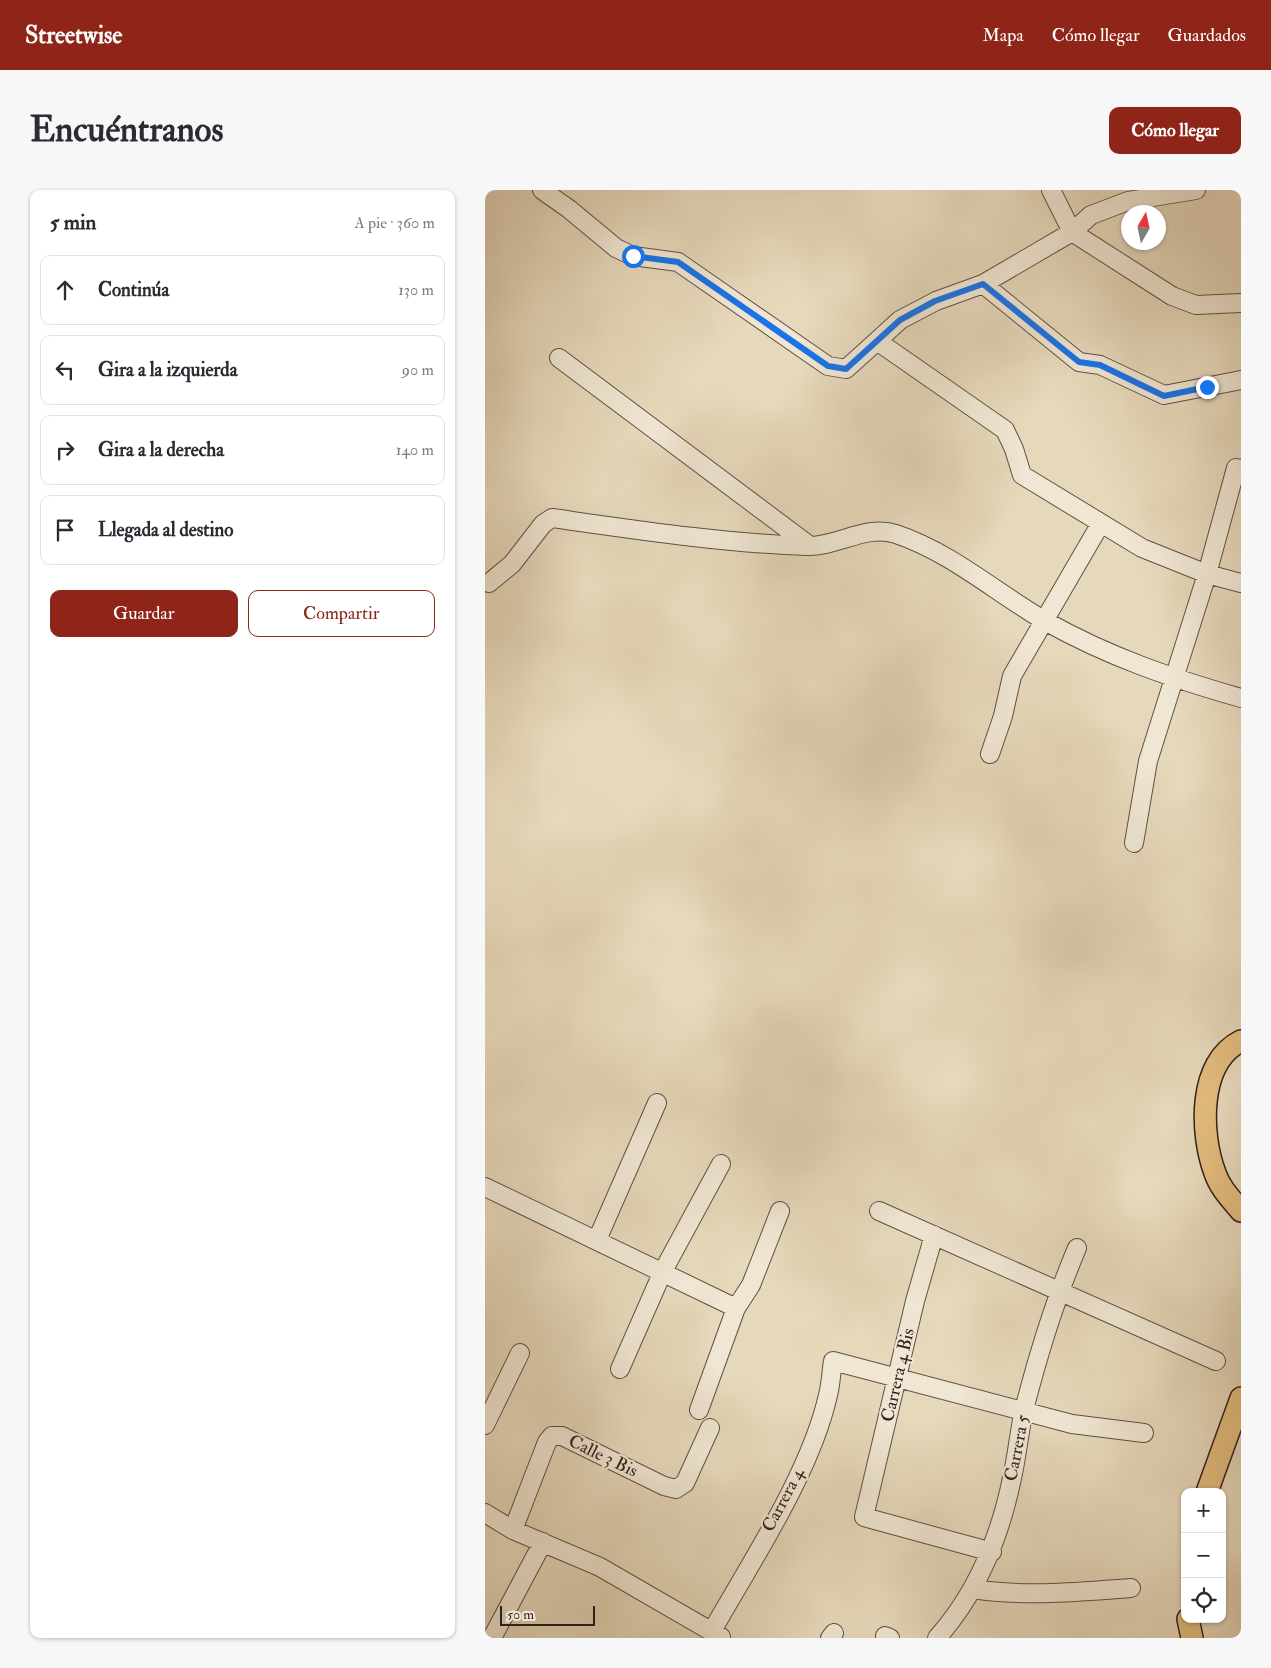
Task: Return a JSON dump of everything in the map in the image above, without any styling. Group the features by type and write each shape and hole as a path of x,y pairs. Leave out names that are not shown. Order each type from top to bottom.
{"main road":[{"path":"1241,1040 1220,1056 1211,1072 1206,1126 1215,1174 1225,1192 1241,1211"},
{"path":"1208,1488 1241,1398"},
{"path":"1190,1623 1192,1638"}],"street":[{"path":"542,190 569,209 616,248 633,256 678,262 828,366 846,369 900,320 935,301 983,284 1073,232 1091,215 1128,201 1196,190"},
{"path":"1051,190 1073,232 1173,296 1196,305 1241,303"},
{"path":"983,284 1079,362 1100,365 1164,396 1241,380"},
{"path":"877,341 1005,430 1015,449 1022,475 1142,548 1207,574 1241,583"},
{"path":"559,358 810,546"},
{"path":"1134,843 1148,762 1207,574 1236,468 1241,469"},
{"path":"489,583 512,564 543,524 552,518 650,532 810,546 874,532 894,534 933,549 960,564 1044,620 1105,652 1173,679 1241,698"},
{"path":"990,754 1003,716 1012,676 1101,523"},
{"path":"597,1240 657,1103"},
{"path":"621,1369 663,1272 721,1164"},
{"path":"485,1187 736,1308"},
{"path":"699,1410 736,1308 751,1284 780,1211"},
{"path":"879,1211 1216,1361"},
{"name":"Carrera 4 Bis","path":"934,1235 915,1301 864,1517 992,1552"},
{"name":"Carrera 5","path":"937,1638 959,1610 992,1552 1012,1480 1024,1411 1059,1291 1077,1248"},
{"path":"485,1425 520,1353"},
{"name":"Carrera 4","path":"717,1635 810,1448 828,1395 833,1361 898,1377"},
{"path":"898,1377 1072,1424 1144,1433"},
{"name":"Calle 3 Bis","path":"513,1530 547,1442 552,1436 562,1436 664,1486 676,1489 685,1483 709,1428"},
{"path":"485,1513 513,1530 600,1567 717,1635"},
{"path":"492,1638 543,1542"},
{"path":"972,1589 1005,1594 1051,1594 1131,1588"}],"route":[{"path":"633,256 678,262 828,366 846,369 900,320 935,301 983,284 1079,362 1100,365 1164,396 1207,387"}]}
